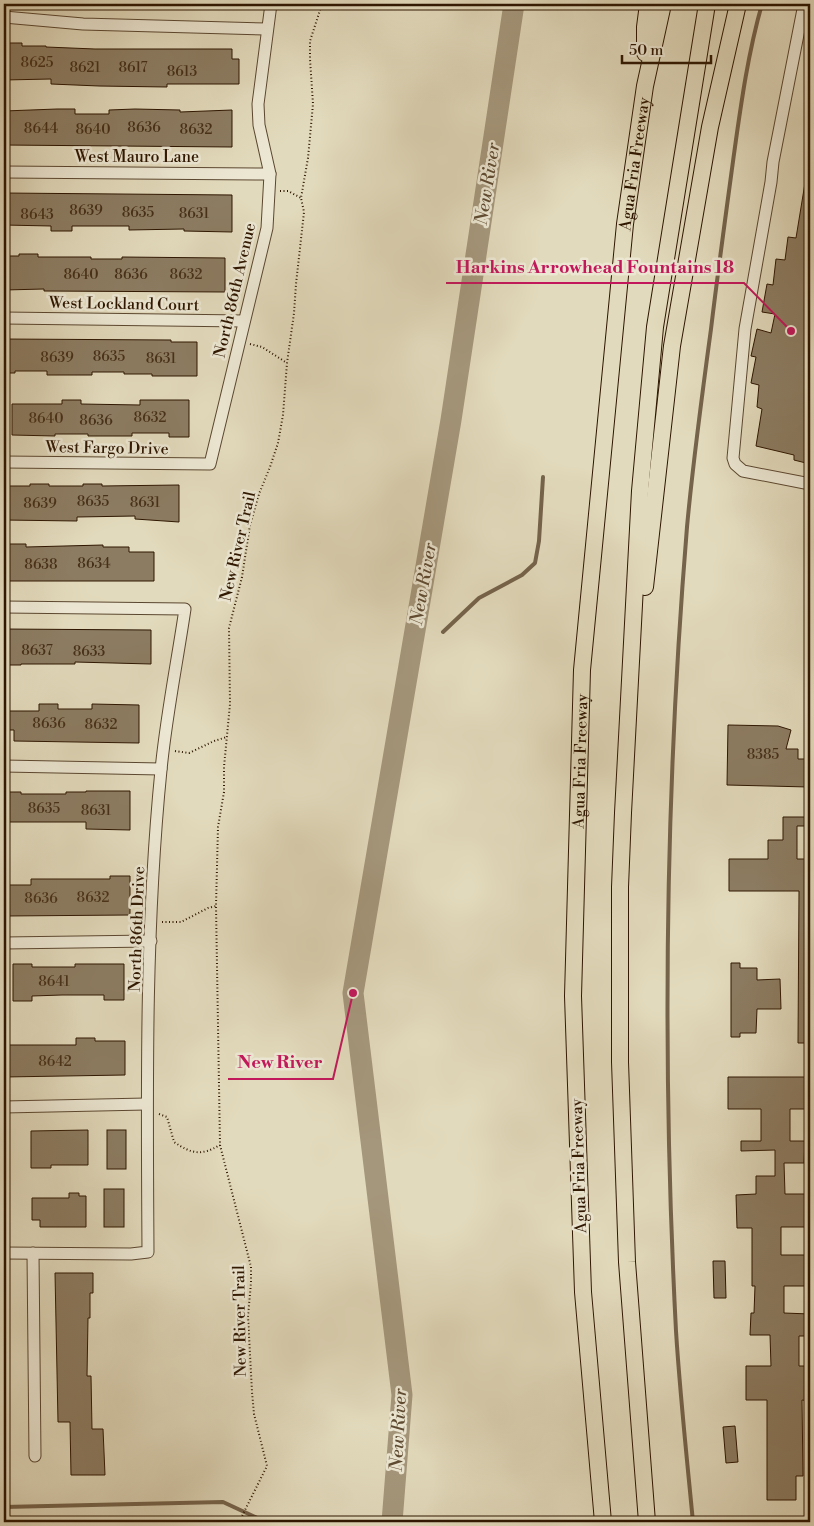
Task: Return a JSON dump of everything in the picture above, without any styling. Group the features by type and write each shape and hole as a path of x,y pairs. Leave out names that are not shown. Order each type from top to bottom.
{"highway":[{"path":"645,86 645,27 648,4"},
{"name":"Agua Fria Freeway","path":"603,1522 583,1292 573,996 582,670 625,224 645,86 663,4"},
{"path":"647,1522 627,1262 620,1072 620,887 640,491 655,327 707,4"},
{"path":"626,758 672,346 710,127 738,4"}],"street":[{"name":"North 86th Avenue","path":"210,464 267,228 270,174 259,125 258,104 271,4"},
{"path":"804,4 773,162 746,329 733,458 735,464 743,471 810,484"},
{"path":"4,16 83,24 267,29"},
{"name":"West Mauro Lane","path":"4,172 270,174"},
{"name":"West Lockland Court","path":"4,318 244,321"},
{"name":"West Fargo Drive","path":"4,462 210,464"},
{"name":"North 86th Drive","path":"4,607 185,609 161,769 153,880 147,1109 148,1252 131,1254 33,1253"},
{"path":"4,766 161,769"},
{"path":"4,943 151,941"},
{"path":"4,1106 147,1109"},
{"path":"4,1253 33,1253 35,1456"}],"path":[{"name":"New River Trail","path":"239,1522 267,1466 254,1414 252,1392 248,1316 251,1267 228,1183 220,1145 216,906 218,827 224,792 224,767 230,704 229,628 242,577 250,525 259,494 278,443 286,391 287,363 304,212 301,198 314,104 310,41 322,4"},
{"path":"269,191 288,191 301,198"},
{"path":"239,342 262,347 287,363"},
{"path":"164,750 189,753 227,736"},
{"path":"152,922 181,922 208,908 216,906"},
{"path":"147,1109 167,1117 174,1142 188,1151 201,1152 212,1150 220,1145"},
{"path":"4,1521 183,1518 217,1522"}],"building":[{"path":"4,43 22,43 22,46 95,49 232,49 232,59 239,59 239,84 167,84 167,87 99,86 51,84 51,79 4,80"},
{"path":"75,109 75,114 109,114 109,110 135,109 180,110 180,112 232,110 232,147 4,145 4,111"},
{"path":"805,183 810,183 810,464 794,460 794,455 756,446 762,409 757,407 759,385 751,383 756,357 751,356 757,329 771,333 775,314 762,312 767,284 773,285 776,259 785,260 788,237 796,238"},
{"path":"4,193 232,195 232,232 184,231 184,229 129,230 129,226 72,226 72,231 51,231 51,226 4,225"},
{"path":"19,254 38,254 38,257 91,257 91,259 122,259 122,257 225,258 225,292 4,290 4,256 19,256"},
{"path":"4,339 171,340 171,342 197,342 197,376 152,376 152,374 124,374 124,372 92,372 92,375 47,375 47,371 4,373"},
{"path":"62,400 81,400 81,404 140,405 140,400 189,400 189,437 169,437 169,433 132,433 132,436 88,436 88,434 55,434 55,436 12,435 12,404 62,404"},
{"path":"30,484 49,484 49,486 83,486 83,484 102,484 102,486 179,485 179,522 135,519 135,516 77,517 77,521 4,520 4,486 30,486"},
{"path":"6,544 26,544 26,547 103,545 103,547 129,547 129,552 154,552 154,581 6,581"},
{"path":"4,629 151,630 151,664 75,662 75,664 4,665"},
{"path":"39,704 58,704 58,709 92,709 92,704 139,705 139,743 14,741 14,730 4,730 4,711 39,711"},
{"path":"728,725 778,726 791,730 786,749 798,749 798,759 810,759 809,787 727,785"},
{"path":"130,791 130,830 86,829 86,822 8,822 8,792 21,792 21,794 66,794 66,792"},
{"path":"783,817 810,817 810,826 797,826 797,859 810,859 810,1043 798,1043 799,891 729,891 729,859 768,859 768,840 783,840"},
{"path":"110,876 130,876 130,915 6,916 6,885 31,885 31,879 110,879"},
{"path":"731,963 740,963 740,968 757,968 757,980 780,979 781,1009 757,1009 756,1033 740,1033 740,1037 731,1037"},
{"path":"13,964 32,964 32,967 75,967 75,964 124,964 124,1000 104,1000 104,995 62,995 32,996 32,1001 13,1001"},
{"path":"76,1038 95,1038 95,1041 125,1041 125,1075 4,1077 4,1045 76,1045"},
{"path":"728,1077 810,1077 810,1109 790,1109 790,1141 805,1141 804,1163 784,1163 785,1194 810,1194 810,1227 781,1227 781,1255 810,1255 810,1286 784,1286 784,1313 810,1314 810,1336 799,1336 799,1366 810,1366 810,1401 802,1400 803,1476 796,1476 796,1500 767,1500 767,1400 746,1400 746,1366 771,1366 770,1335 750,1335 751,1313 754,1313 755,1286 752,1286 752,1228 737,1228 736,1195 756,1194 756,1176 775,1176 775,1150 741,1151 741,1141 761,1141 761,1109 728,1109"},
{"path":"88,1130 88,1165 51,1165 51,1168 31,1168 31,1131"},
{"path":"107,1130 126,1130 126,1169 107,1169"},
{"path":"104,1189 124,1189 124,1227 104,1227"},
{"path":"69,1193 79,1193 79,1196 86,1196 86,1227 40,1227 40,1220 32,1220 32,1198 69,1198"},
{"path":"713,1261 725,1261 726,1298 714,1298"},
{"path":"55,1273 93,1273 93,1293 90,1293 90,1318 88,1318 87,1376 91,1376 92,1429 103,1429 105,1475 71,1475 70,1422 58,1422"},
{"path":"735,1426 738,1462 726,1463 723,1427"}],"waterway":[{"name":"New River","path":"392,1522 402,1395 353,993 451,420 514,4"},
{"path":"693,1522 676,1331 669,1130 668,929 674,728 687,527 695,453 739,116 762,4"},
{"path":"443,632 479,598 522,575 535,563 539,541 543,477"},
{"path":"4,1507 223,1502 266,1522"}],"place":[{"name":"Harkins Arrowhead Fountains 18","path":"791,331"},
{"name":"New River","path":"353,993"}]}
